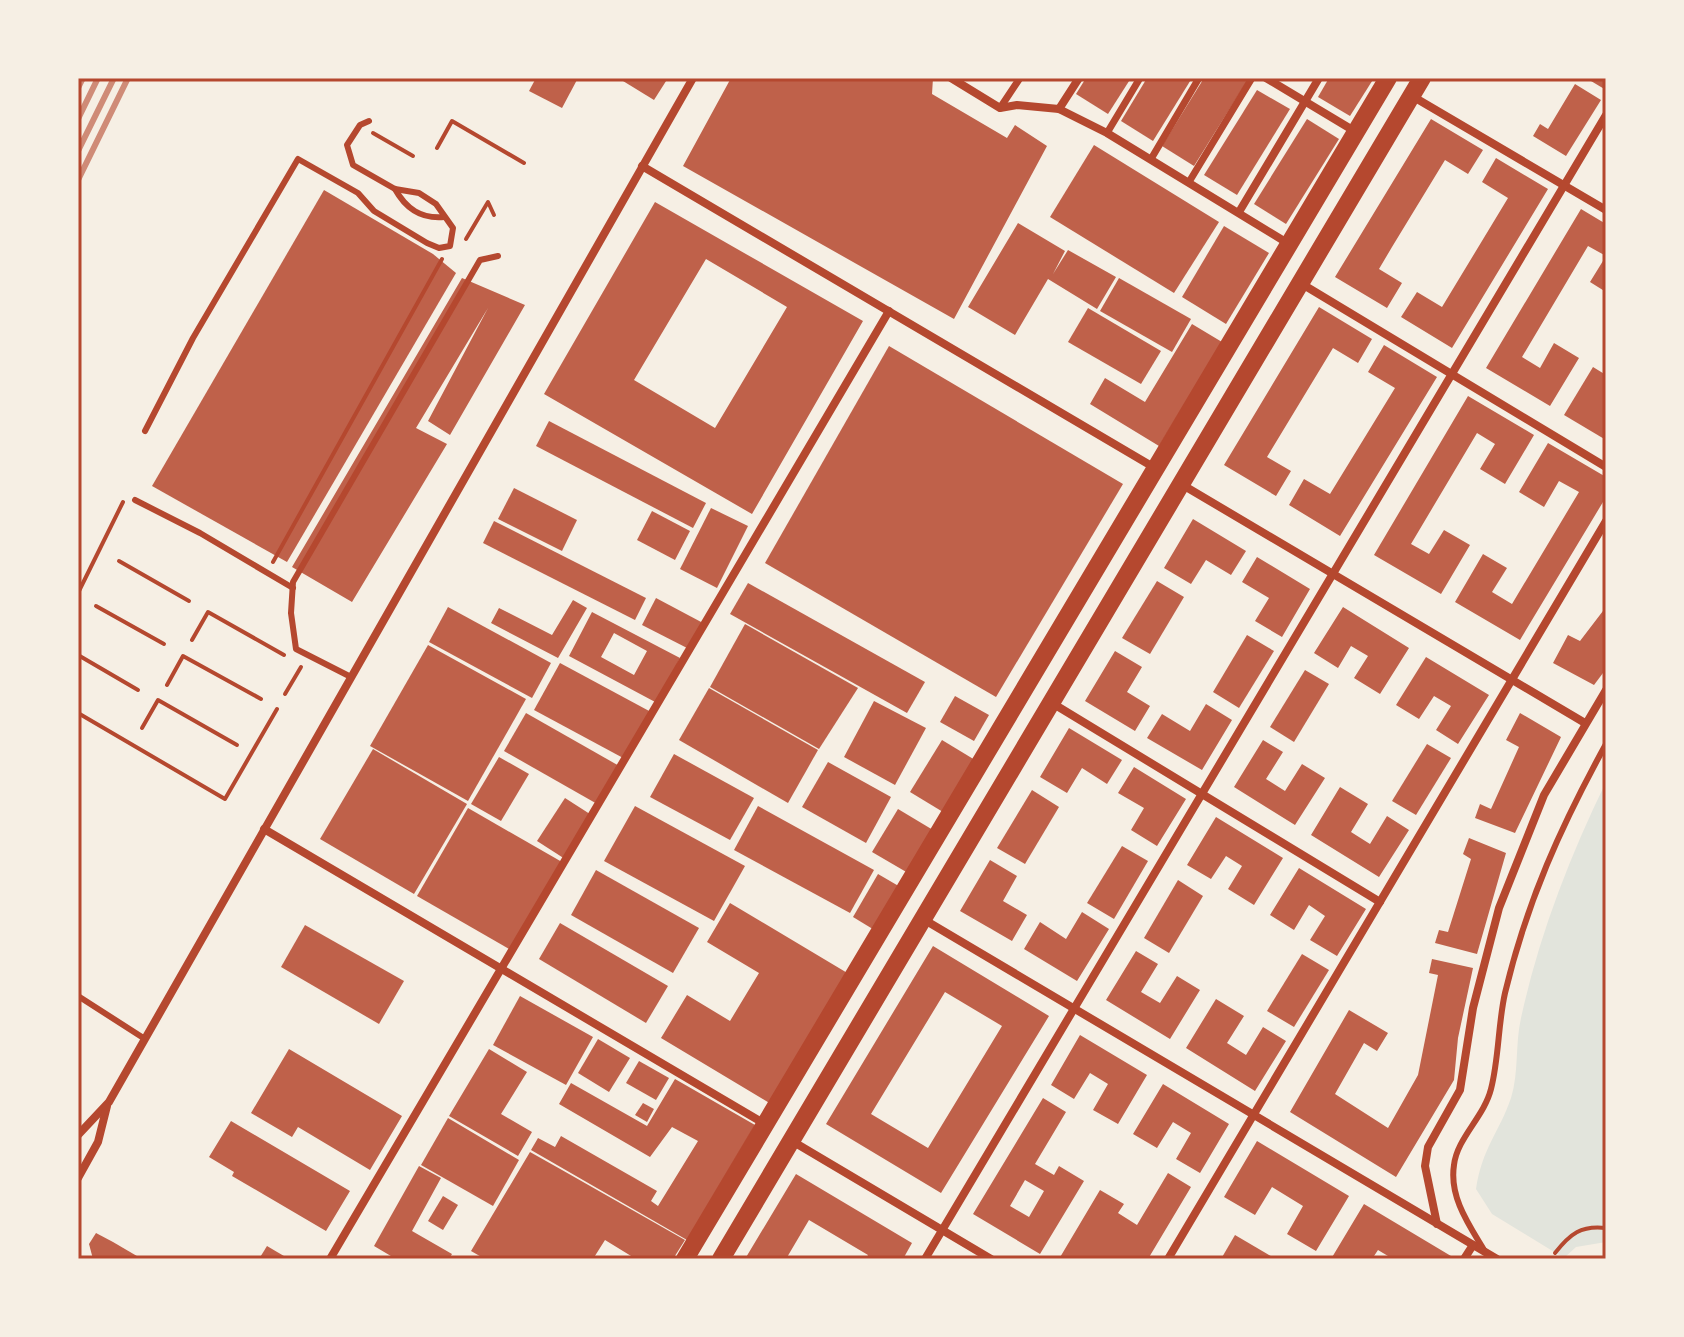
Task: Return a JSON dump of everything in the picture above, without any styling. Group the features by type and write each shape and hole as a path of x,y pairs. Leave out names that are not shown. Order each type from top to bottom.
{"main road":[{"path":"685,1259 1388,78"},
{"path":"721,1259 1422,78"}],"street":[{"path":"78,1135 107,1105 693,78"},
{"path":"1000,108 1020,78"},
{"path":"1059,109 1079,78"},
{"path":"1107,133 1140,78"},
{"path":"1151,159 1199,78"},
{"path":"1189,182 1252,78"},
{"path":"1266,78 1356,132"},
{"path":"1239,212 1319,78"},
{"path":"953,79 1000,108 1017,105 1059,109 1107,133 1289,244"},
{"path":"1411,96 1606,210"},
{"path":"925,1259 1606,115"},
{"path":"642,166 1156,468"},
{"path":"1300,283 1606,467"},
{"path":"330,1259 504,969 889,311"},
{"path":"1181,484 1585,723"},
{"path":"1168,1259 1606,521"},
{"path":"1437,1224 1425,1166 1428,1147 1463,1080 1480,976 1512,868 1544,795 1606,690"},
{"path":"1051,703 1380,902"},
{"path":"264,829 765,1125"},
{"path":"923,919 1497,1259"},
{"path":"78,1178 98,1142 107,1105"},
{"path":"791,1140 991,1259"},
{"path":"1464,1259 1473,1245"}],"lane":[{"path":"145,431 200,324 298,159 358,193 374,211 439,248 450,246 454,234 436,204 419,193 395,189 353,165 347,145 360,125 369,121"},
{"path":"395,189 405,204 416,212 432,218 444,217"},
{"path":"351,677 296,649 291,613 293,588 480,260 498,256"},
{"path":"135,500 200,533 293,588"},
{"path":"1485,1253 1458,1201 1453,1166 1457,1152 1490,1092 1505,996 1535,889 1564,821 1606,744"},
{"path":"78,996 145,1039"}],"path":[{"path":"437,148 452,121 524,163"},
{"path":"373,133 413,156"},
{"path":"462,245 488,202 494,215"},
{"path":"270,568 443,258"},
{"path":"78,593 129,489"},
{"path":"119,561 189,601"},
{"path":"96,606 164,644"},
{"path":"192,640 208,612 286,656"},
{"path":"78,655 138,690"},
{"path":"167,685 183,656 261,699"},
{"path":"285,694 302,665"},
{"path":"142,728 158,700 237,745"},
{"path":"78,713 225,799 277,709"},
{"path":"1555,1253 1570,1234 1589,1226 1606,1228"}],"shaded area":[{"path":"1606,782 1606,1242 1576,1247 1564,1258 1492,1214 1476,1189 1482,1162 1511,1098 1521,1018 1546,927"}],"building":[{"path":"536,78 578,78 562,108 529,91"},
{"path":"625,78 668,78 654,100 623,81"},
{"path":"731,78 933,78 932,94 1007,138 1015,125 1047,146 954,319 683,166"},
{"path":"1086,78 1131,78 1108,114 1076,94"},
{"path":"1147,78 1192,78 1153,141 1121,121"},
{"path":"1204,78 1247,81 1194,166 1162,146"},
{"path":"1329,78 1374,78 1350,116 1318,97"},
{"path":"1586,78 1606,78 1606,90"},
{"path":"1575,84 1601,100 1566,156 1533,136 1540,124 1548,129"},
{"path":"1257,90 1290,109 1237,195 1204,175"},
{"path":"1307,119 1339,139 1286,224 1254,204"},
{"path":"1431,119 1483,150 1468,174 1445,160 1392,247 1379,269 1402,283 1387,308 1335,277"},
{"path":"1094,145 1219,222 1174,293 1050,217"},
{"path":"1496,158 1548,189 1452,348 1401,317 1417,292 1442,307 1508,198 1482,182"},
{"path":"324,190 433,254 456,273 287,562 152,486"},
{"path":"655,202 863,321 752,514 544,394","holes":["706,259 787,307 715,428 634,380"]},
{"path":"1581,209 1606,224 1606,256 1588,246 1522,357 1540,368 1554,343 1579,358 1550,406 1486,368"},
{"path":"1018,223 1065,251 1053,274 1068,250 1116,277 1097,309 1048,279 1015,335 968,307"},
{"path":"1224,226 1269,253 1226,324 1182,297"},
{"path":"1606,256 1606,292 1590,282"},
{"path":"462,278 525,305 450,435 428,421 488,308 416,428 447,444 352,602 292,567"},
{"path":"1119,278 1191,319 1172,352 1100,311"},
{"path":"1319,307 1372,339 1358,363 1333,348 1267,457 1291,471 1276,496 1224,465"},
{"path":"1088,308 1161,351 1141,384 1068,342"},
{"path":"1192,324 1222,342 1159,446 1090,404 1105,378 1145,402"},
{"path":"1384,345 1437,377 1340,536 1289,505 1304,479 1330,494 1395,388 1368,372"},
{"path":"889,346 1123,484 996,697 765,563"},
{"path":"1593,367 1606,375 1606,440 1564,415"},
{"path":"1468,396 1534,435 1505,484 1480,469 1495,444 1477,433 1411,544 1429,554 1444,530 1470,545 1441,594 1374,555"},
{"path":"549,421 706,503 693,528 536,446"},
{"path":"1548,443 1606,477 1606,497 1520,640 1455,602 1483,554 1507,568 1492,592 1512,604 1579,492 1559,481 1544,507 1519,492"},
{"path":"514,488 577,520 562,551 498,519"},
{"path":"711,508 748,526 717,588 680,569"},
{"path":"652,511 690,531 675,560 637,540"},
{"path":"1193,519 1246,551 1231,575 1206,560 1191,584 1164,568"},
{"path":"494,521 646,598 635,620 483,543"},
{"path":"1257,557 1310,589 1282,637 1255,621 1269,598 1242,582"},
{"path":"1157,581 1184,597 1150,654 1122,638"},
{"path":"748,583 925,682 907,713 730,614"},
{"path":"656,598 703,623 689,649 642,625"},
{"path":"573,600 587,608 558,658 491,623 499,608 552,635"},
{"path":"448,607 551,663 532,698 429,642"},
{"path":"1343,607 1409,648 1380,694 1354,678 1368,656 1351,646 1338,668 1314,653"},
{"path":"1606,607 1606,669 1594,685 1553,663 1568,635 1580,641"},
{"path":"592,612 680,658 657,703 569,656","holes":["614,633 647,651 634,675 601,657"]},
{"path":"745,624 858,688 819,749 710,687"},
{"path":"1247,635 1274,651 1239,708 1213,692"},
{"path":"428,645 526,699 468,801 370,746"},
{"path":"1115,651 1142,667 1127,692 1150,706 1135,731 1085,701"},
{"path":"1426,657 1489,695 1458,744 1436,730 1451,706 1434,696 1419,719 1396,705"},
{"path":"560,663 651,712 625,759 534,710"},
{"path":"1305,670 1329,684 1294,742 1270,727"},
{"path":"709,688 818,750 788,803 679,740"},
{"path":"955,696 989,715 974,741 940,722"},
{"path":"874,701 926,728 895,785 844,757"},
{"path":"1206,704 1232,720 1202,770 1147,738 1162,714 1190,731"},
{"path":"526,713 621,767 599,805 504,751"},
{"path":"1520,713 1561,737 1515,833 1475,818 1480,804 1491,809 1519,747 1506,740"},
{"path":"1069,728 1122,760 1107,784 1082,768 1067,793 1040,777"},
{"path":"942,740 975,760 943,812 910,792"},
{"path":"1263,740 1283,752 1266,779 1285,791 1302,764 1325,778 1295,825 1234,787"},
{"path":"1427,744 1451,758 1416,815 1392,801"},
{"path":"373,749 467,804 414,894 320,839"},
{"path":"674,754 754,798 730,840 650,797"},
{"path":"499,757 529,774 501,821 471,804"},
{"path":"828,762 891,797 866,843 802,807"},
{"path":"1134,767 1186,799 1157,846 1131,830 1144,808 1118,793"},
{"path":"1340,787 1368,804 1351,832 1370,844 1387,816 1409,830 1379,877 1311,835"},
{"path":"1032,790 1059,807 1025,864 997,848"},
{"path":"565,798 593,816 565,859 537,841"},
{"path":"635,806 745,866 714,921 604,861"},
{"path":"758,806 874,870 850,913 734,850"},
{"path":"468,808 562,862 511,950 417,896"},
{"path":"898,809 933,830 908,873 872,852"},
{"path":"1216,817 1283,858 1254,905 1228,889 1242,866 1226,856 1211,879 1187,865"},
{"path":"1469,838 1506,853 1477,954 1435,943 1439,930 1448,932 1471,859 1463,854"},
{"path":"1122,846 1148,861 1114,919 1087,903"},
{"path":"990,860 1017,876 1003,901 1027,915 1012,941 960,911"},
{"path":"1299,868 1366,909 1337,956 1310,940 1325,916 1309,905 1294,930 1270,915"},
{"path":"596,870 699,928 673,973 571,915"},
{"path":"878,874 902,888 876,931 853,917"},
{"path":"1178,880 1203,896 1169,953 1144,938"},
{"path":"730,903 849,974 771,1104 661,1038 687,995 730,1021 759,973 707,942"},
{"path":"1082,912 1109,929 1077,981 1024,949 1040,922 1066,939"},
{"path":"560,923 668,986 646,1023 539,959"},
{"path":"305,925 404,981 379,1024 281,967"},
{"path":"933,946 1049,1016 941,1193 826,1124","holes":["945,992 1002,1026 928,1148 871,1114"]},
{"path":"1136,951 1158,964 1141,992 1160,1003 1177,976 1200,990 1170,1039 1106,1000"},
{"path":"1302,954 1329,970 1294,1027 1267,1011"},
{"path":"1432,959 1473,968 1458,1038 1454,1080 1396,1177 1290,1112 1349,1010 1388,1033 1377,1051 1364,1043 1335,1094 1388,1128 1418,1075 1438,975 1429,973"},
{"path":"520,996 593,1037 566,1085 493,1045"},
{"path":"1216,999 1244,1016 1227,1043 1246,1055 1263,1027 1286,1041 1255,1091 1186,1048"},
{"path":"1080,1035 1147,1075 1118,1124 1093,1110 1108,1084 1090,1073 1074,1099 1051,1085"},
{"path":"598,1039 630,1058 609,1092 578,1073"},
{"path":"289,1049 402,1116 370,1170 298,1127 292,1137 251,1113"},
{"path":"489,1049 527,1072 501,1114 532,1132 518,1156 449,1116"},
{"path":"639,1061 669,1078 656,1100 626,1083"},
{"path":"675,1079 755,1125 687,1240 531,1150 538,1138 555,1147 561,1136 657,1191 651,1201 658,1206 698,1141 672,1127 650,1157 559,1104 571,1083 647,1126"},
{"path":"1163,1084 1229,1124 1200,1173 1176,1159 1191,1133 1173,1122 1157,1148 1133,1134"},
{"path":"1043,1098 1066,1112 1035,1164 1054,1175 1059,1166 1084,1181 1040,1254 973,1214","holes":["1025,1180 1044,1191 1029,1217 1010,1206"]},
{"path":"643,1103 654,1109 647,1122 635,1115"},
{"path":"448,1118 519,1160 493,1206 421,1165"},
{"path":"231,1121 350,1191 326,1231 232,1176 234,1172 209,1157"},
{"path":"1257,1141 1349,1196 1316,1251 1287,1234 1303,1206 1272,1187 1255,1215 1224,1197"},
{"path":"530,1152 685,1240 673,1259 636,1259 605,1240 593,1259 485,1259 471,1251"},
{"path":"419,1166 441,1178 412,1231 452,1254 449,1259 396,1259 374,1246"},
{"path":"1168,1173 1191,1187 1148,1259 1059,1259 1100,1190 1124,1204 1118,1213 1137,1225"},
{"path":"796,1174 912,1243 903,1259 866,1259 868,1255 809,1220 786,1259 745,1259"},
{"path":"443,1196 458,1205 443,1230 428,1221"},
{"path":"1364,1204 1456,1259 1393,1259 1378,1250 1372,1259 1331,1259"},
{"path":"96,1233 142,1259 93,1259 89,1244"},
{"path":"1235,1235 1276,1259 1221,1259"},
{"path":"267,1246 289,1259 259,1259"}],"railway":[{"path":"78,88 83,78"},
{"path":"78,119 98,78"},
{"path":"78,151 114,78"},
{"path":"78,180 128,78"}]}
